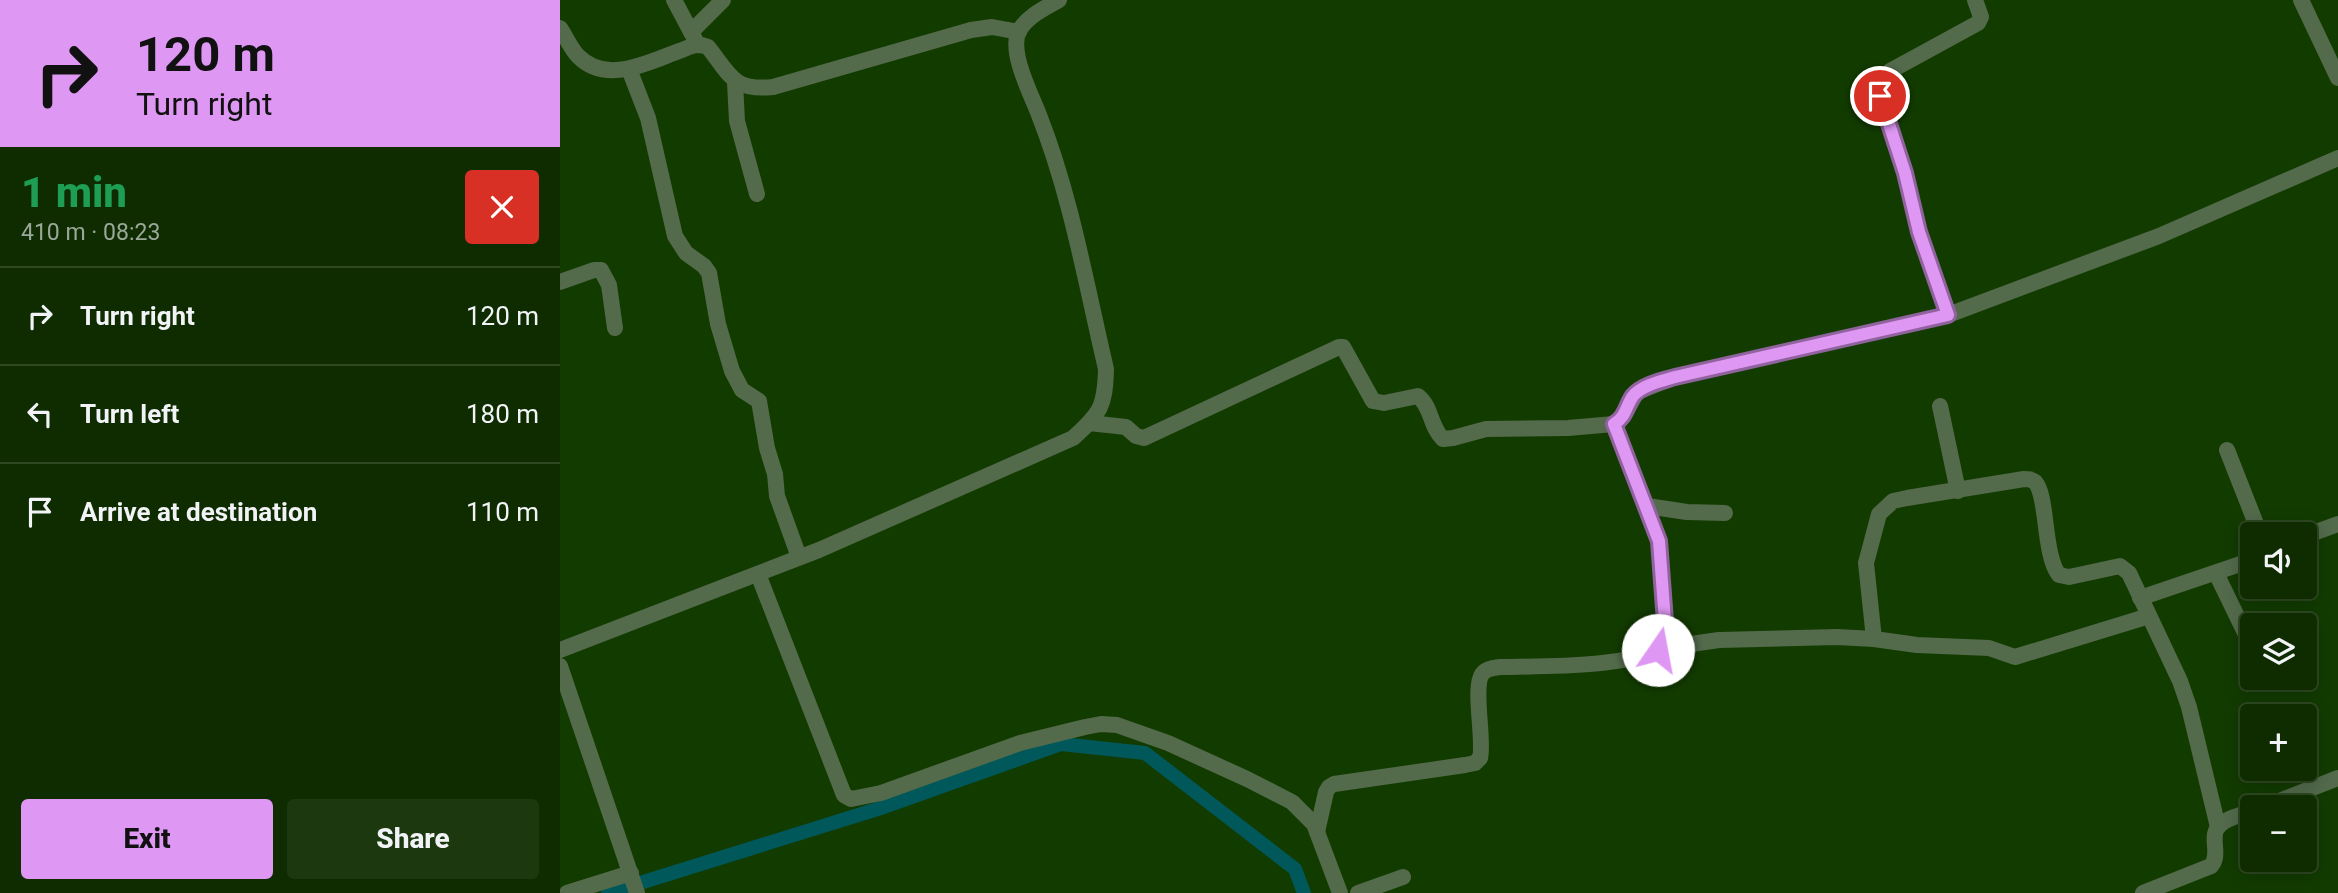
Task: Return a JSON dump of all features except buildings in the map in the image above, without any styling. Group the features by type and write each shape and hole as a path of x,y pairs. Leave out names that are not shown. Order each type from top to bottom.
{"street":[{"path":"674,0 694,38 708,47 735,82 746,88 773,87 971,30 992,27 1018,32"},
{"path":"560,28 579,56 596,68 612,71 629,69 694,38 723,0"},
{"path":"560,650 758,574 1073,438 1096,417 1105,396 1105,369 1053,150 1016,48 1018,32 1034,14 1059,0"},
{"path":"1948,315 1919,232 1905,173 1880,96 1881,81 1890,71 1978,23 1981,17 1975,0"},
{"path":"2301,0 2338,78"},
{"path":"629,69 648,118 675,236 686,253 709,273 718,324 732,371 742,390 759,401 767,448 775,474 777,496 799,557"},
{"path":"735,82 737,121 757,194"},
{"path":"1089,423 1126,427 1136,436 1144,438 1339,346 1343,347 1351,358 1373,401 1384,403 1418,396 1426,404 1436,430 1443,439 1486,429 1568,428 1614,424 1623,417 1637,392 1666,380 1948,315 2159,236 2338,158"},
{"path":"560,282 601,270 609,285 615,328"},
{"path":"1940,406 1958,491"},
{"path":"1614,424 1647,506 1661,555 1666,635 1663,648"},
{"path":"2227,450 2255,522"},
{"path":"1874,639 1866,563 1879,514 1893,501 2024,479 2032,480 2037,484 2054,569 2059,575 2069,576 2120,566 2129,573 2189,706 2218,827"},
{"path":"1647,506 1688,512 1726,513"},
{"path":"2317,532 2338,524"},
{"path":"2140,598 2240,564"},
{"path":"2216,573 2240,622"},
{"path":"758,574 838,783 844,795 851,799 904,786 1020,743 1101,724 1117,725 1168,743 1292,802 1314,824 1340,893"},
{"path":"1317,832 1326,792 1334,784 1475,763 1480,758 1479,678 1482,672 1490,668 1586,664 1719,640 1837,637 1917,645 1989,648 2015,657 2149,617"},
{"path":"560,666 634,881 567,893"},
{"path":"2295,795 2338,778"},
{"path":"2143,893 2211,866 2216,857 2215,836 2218,827 2240,816"},
{"path":"1358,893 1403,877"}],"waterway":[{"path":"608,893 884,807 1061,744 1145,753 1295,869 1304,893"}],"route":[{"path":"1658,650 1663,648 1666,635 1659,541 1614,424 1623,417 1632,397 1643,388 1675,377 1948,315 1919,232 1905,173 1880,96"}]}
